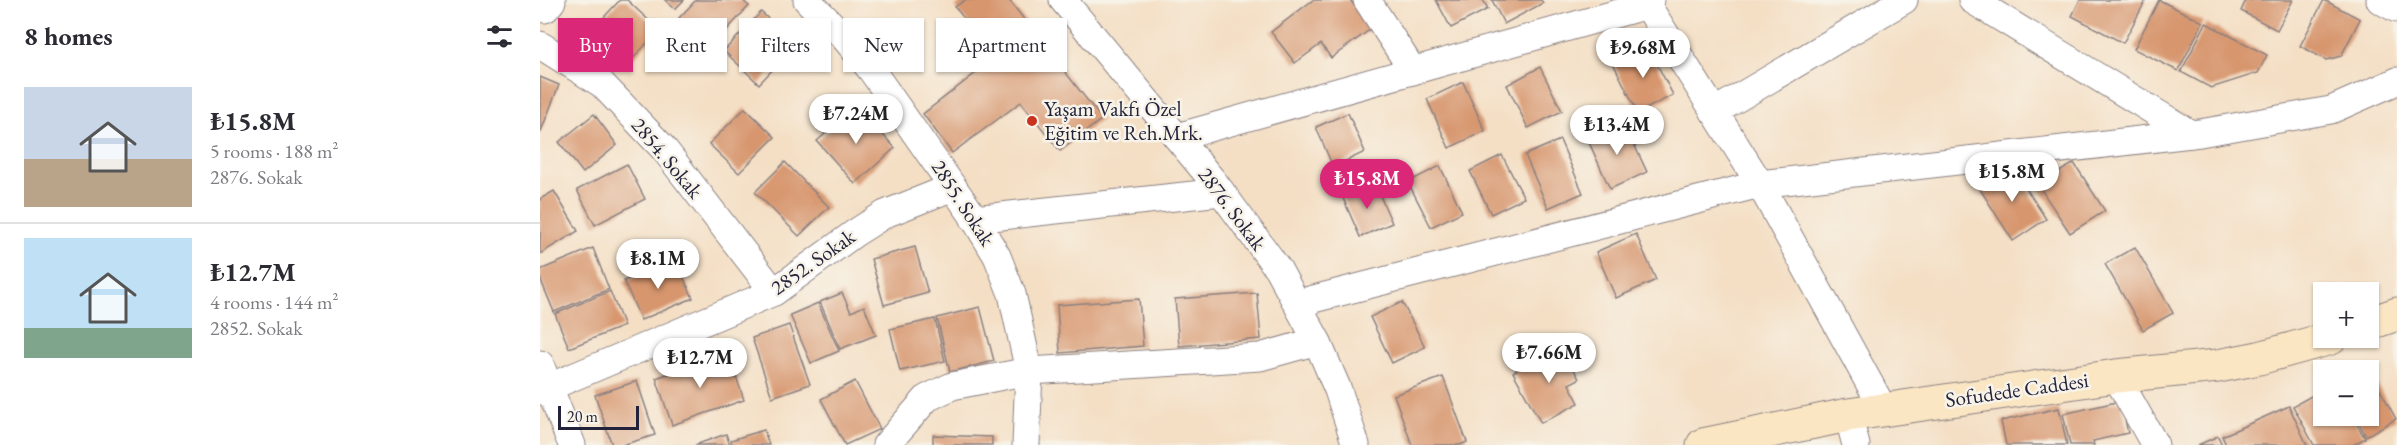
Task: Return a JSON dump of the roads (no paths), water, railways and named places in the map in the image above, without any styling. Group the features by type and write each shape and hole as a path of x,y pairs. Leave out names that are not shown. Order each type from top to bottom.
{"main road":[{"path":"2379,320 2397,314"},
{"name":"Sofudede Caddesi","path":"1703,445 1852,430 1884,410 2116,376 2218,366 2259,358 2313,343"}],"street":[{"name":"2855. Sokak","path":"807,0 843,36 872,71 953,187 997,256 1012,294 1029,371 1026,445"},
{"name":"2876. Sokak","path":"1063,0 1221,192 1278,269 1317,340 1338,390 1356,445"},
{"path":"1367,0 1413,71"},
{"path":"1714,112 1904,0"},
{"path":"1972,0 2191,134"},
{"path":"2380,0 2397,9"},
{"path":"1177,137 1647,2 1760,184 1884,410"},
{"name":"2854. Sokak","path":"540,45 602,84 664,149 774,292"},
{"path":"1298,303 1760,184 2191,134 2331,110 2397,81"},
{"name":"2852. Sokak","path":"544,381 774,292 855,232 885,214 953,187"},
{"path":"974,219 1221,192"},
{"path":"886,445 927,398 952,386 1029,371 1260,357 1317,340"},
{"path":"2116,376 2145,441"},
{"path":"544,381 572,445"}],"place":[{"name":"Yaşam Vakfı Özel Eğitim ve Reh.Mrk.","path":"1032,121"}]}
